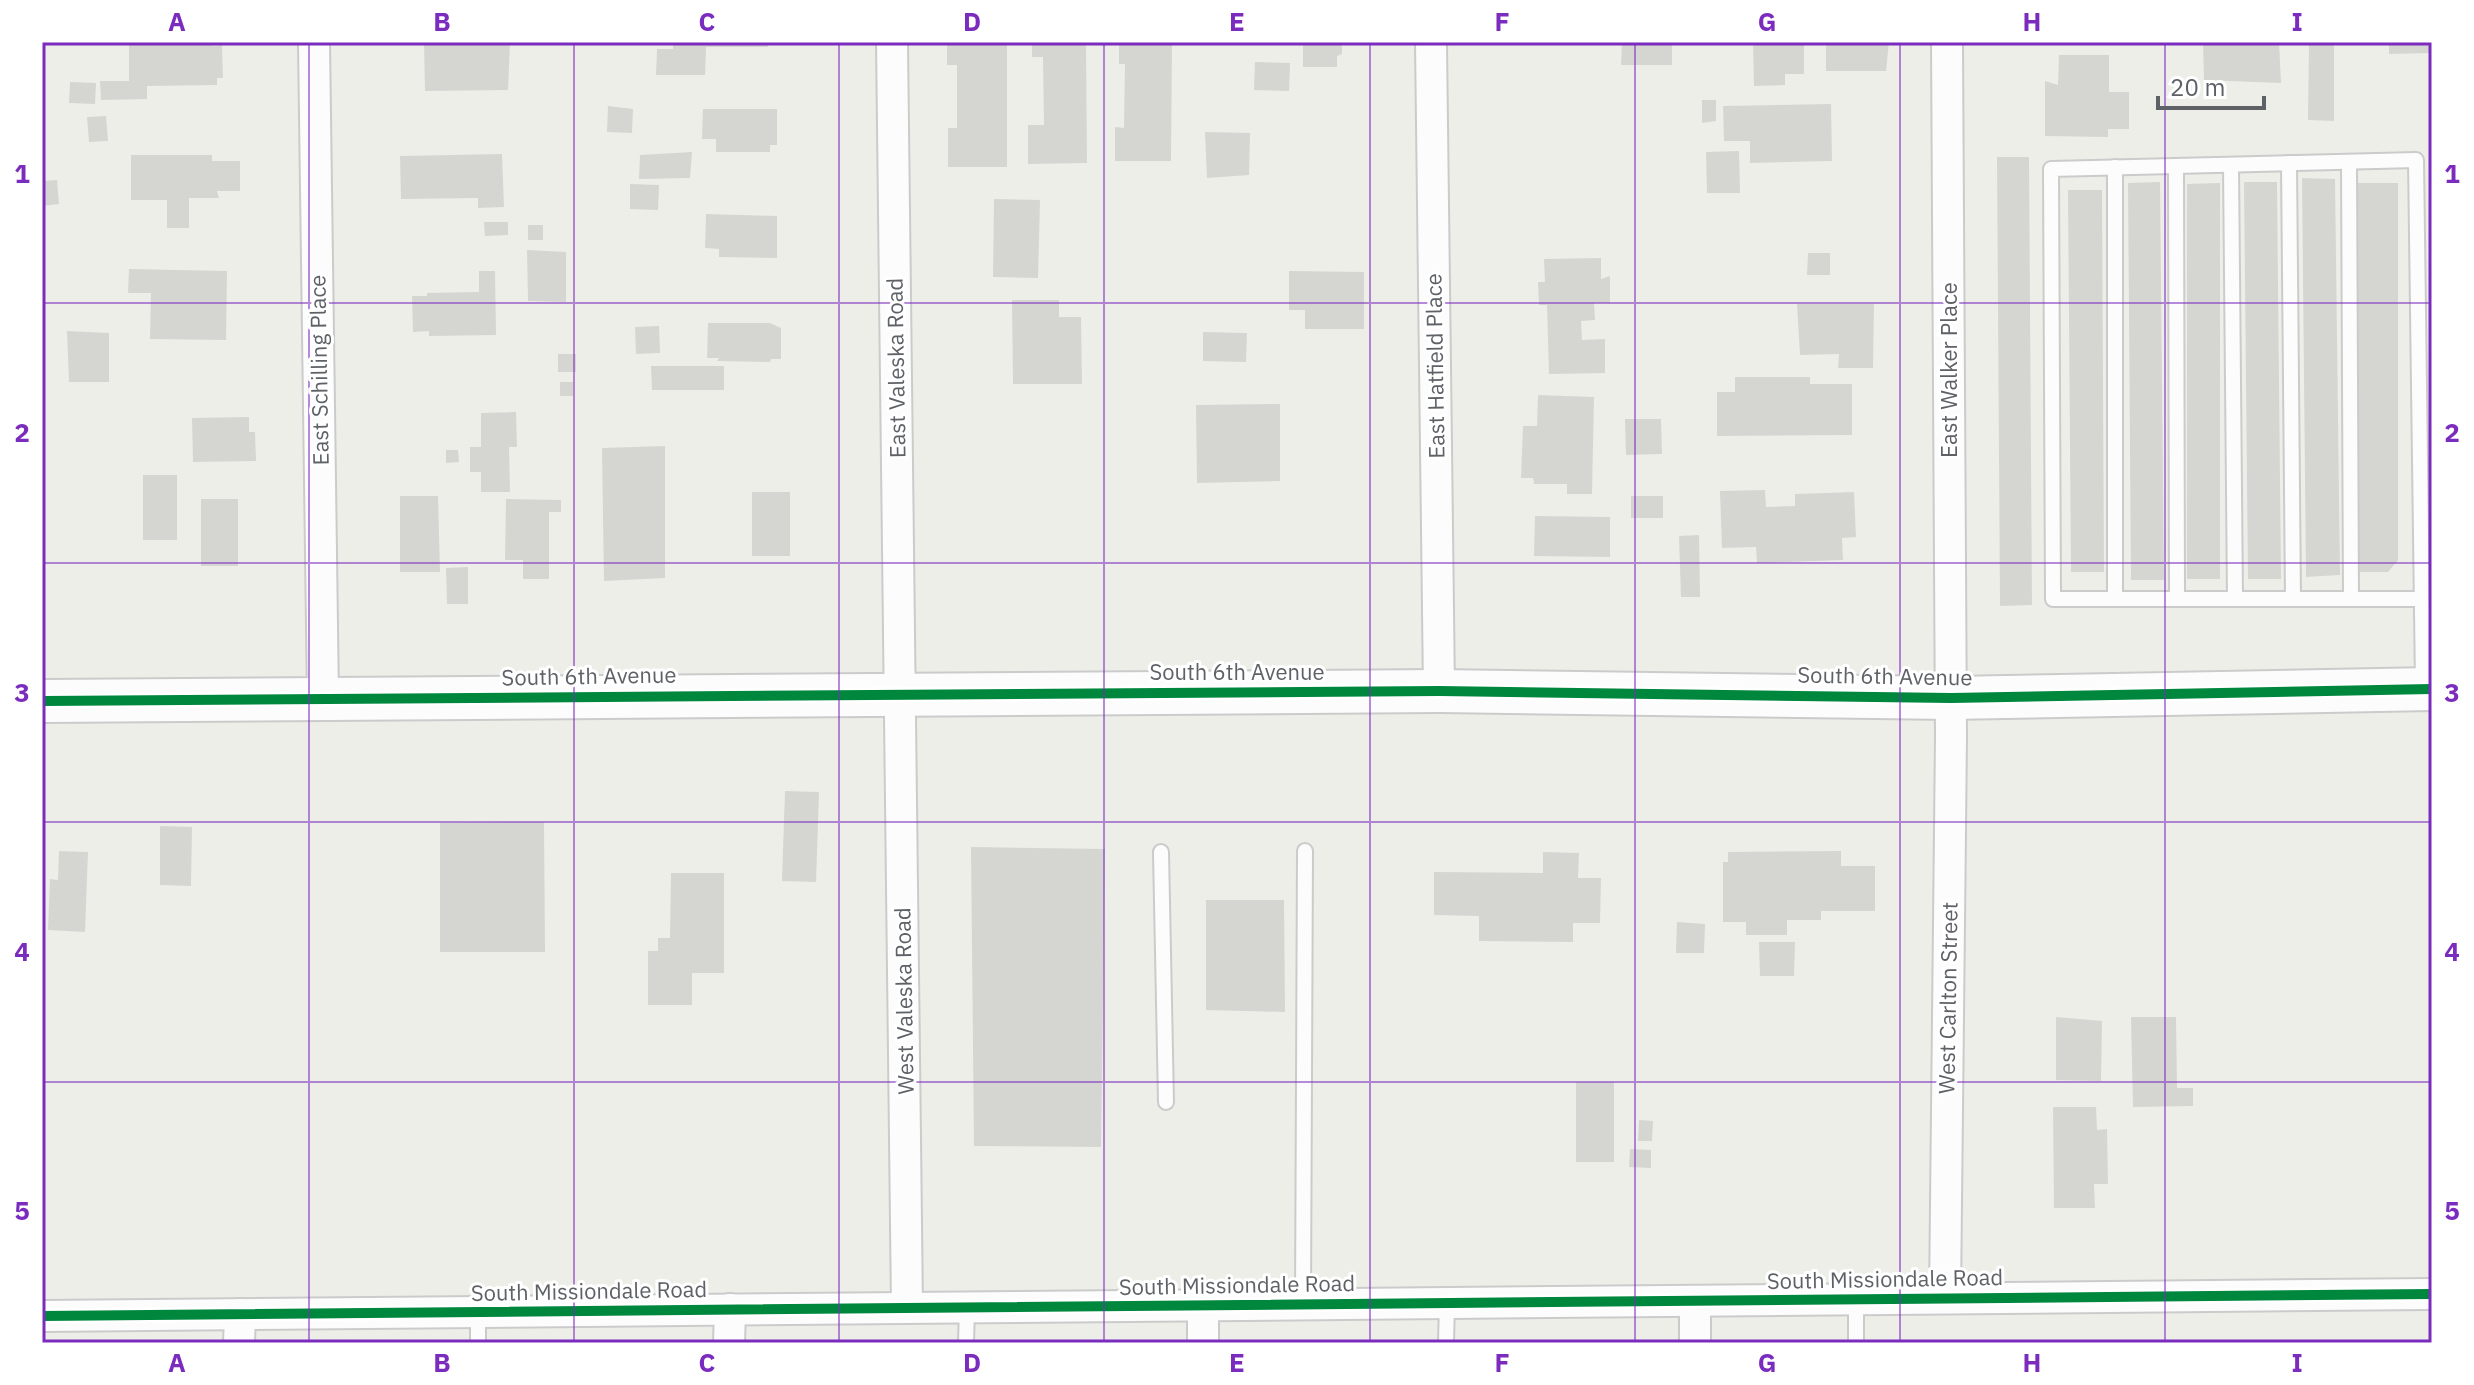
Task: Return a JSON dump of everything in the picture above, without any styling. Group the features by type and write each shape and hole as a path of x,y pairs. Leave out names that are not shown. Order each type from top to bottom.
{"street":[{"name":"East Schilling Place","path":"314,42 323,699"},
{"name":"East Valeska Road","path":"892,42 900,694"},
{"name":"East Hatfield Place","path":"1431,42 1439,691"},
{"name":"East Walker Place","path":"1947,42 1951,698"},
{"name":"South 6th Avenue","path":"42,701 1439,691 1951,698 2428,689"},
{"name":"West Valeska Road","path":"900,694 907,1308"},
{"name":"West Carlton Street","path":"1945,1298 1951,698"},
{"name":"South Missiondale Road","path":"42,1316 240,1328 478,1312 2432,1294"},
{"path":"1695,1301 1695,1343"},
{"path":"1203,1305 1203,1343"},
{"path":"729,1343 730,1309"}],"lane":[{"path":"2421,599 2053,599 2051,169 2416,160 2421,599 2428,689"},
{"path":"2349,162 2351,599"},
{"path":"2289,163 2293,599"},
{"path":"2231,165 2235,599"},
{"path":"2176,166 2177,599"},
{"path":"2115,167 2115,599"},
{"path":"1303,1304 1305,851"},
{"path":"1161,852 1166,1102"},
{"path":"1856,1299 1856,1343"},
{"path":"1446,1343 1447,1303"},
{"path":"966,1343 967,1307"},
{"path":"478,1312 478,1343"}],"building":[{"path":"129,42 213,42 213,46 222,45 223,78 217,78 217,85 147,86 147,99 101,100 100,81 129,81"},
{"path":"424,42 510,42 508,90 425,91"},
{"path":"673,42 768,42 768,47 706,47 705,75 656,75 657,49 673,49"},
{"path":"947,42 1007,42 1007,167 948,167 948,128 957,128 957,65 947,65"},
{"path":"1032,42 1086,42 1087,163 1028,164 1028,125 1044,125 1043,57 1032,57"},
{"path":"1119,42 1172,42 1171,161 1115,161 1115,127 1124,128 1125,64 1119,64"},
{"path":"1303,42 1342,42 1337,67 1303,67"},
{"path":"1622,42 1672,42 1672,65 1621,65"},
{"path":"1753,42 1804,42 1804,74 1785,74 1785,85 1754,86"},
{"path":"1826,42 1889,42 1886,71 1826,71"},
{"path":"2203,42 2279,42 2281,83 2204,80"},
{"path":"2309,42 2334,42 2334,121 2308,120"},
{"path":"2389,42 2432,42 2432,53 2389,54"},
{"path":"2059,55 2109,55 2109,92 2129,92 2129,129 2108,129 2108,137 2045,136 2045,81 2058,85"},
{"path":"1255,62 1290,63 1289,91 1254,90"},
{"path":"70,82 96,83 95,104 69,103"},
{"path":"1702,100 1716,100 1716,121 1702,123"},
{"path":"1831,104 1832,161 1750,163 1750,141 1724,141 1723,106"},
{"path":"608,106 633,109 632,133 607,132"},
{"path":"703,109 777,109 777,145 770,145 770,152 716,152 716,139 702,139"},
{"path":"106,116 108,141 89,142 87,117"},
{"path":"1205,132 1250,133 1249,175 1207,178"},
{"path":"1739,151 1740,193 1707,193 1706,152"},
{"path":"692,152 690,178 639,179 640,155"},
{"path":"502,154 504,207 478,208 478,198 401,199 400,156"},
{"path":"131,155 212,155 212,161 240,161 240,191 217,191 219,198 189,198 189,228 167,228 167,200 131,200"},
{"path":"1997,157 2029,157 2032,605 2000,606"},
{"path":"2302,178 2335,179 2340,575 2306,577"},
{"path":"57,180 59,204 42,206 42,181"},
{"path":"2160,182 2164,580 2131,580 2128,183"},
{"path":"2244,182 2277,182 2281,579 2248,579"},
{"path":"2220,183 2220,579 2187,579 2187,184"},
{"path":"2358,183 2398,183 2398,560 2388,572 2358,572"},
{"path":"630,184 659,185 658,210 630,209"},
{"path":"2068,190 2102,190 2104,572 2071,572"},
{"path":"994,199 1040,200 1038,278 993,277"},
{"path":"706,214 777,216 777,258 719,257 719,249 705,248"},
{"path":"484,222 508,222 508,235 485,236"},
{"path":"528,225 543,225 543,240 528,240"},
{"path":"527,250 566,252 566,302 528,301"},
{"path":"1808,253 1830,253 1830,275 1807,275"},
{"path":"1601,258 1601,279 1610,276 1610,303 1594,303 1595,320 1581,321 1582,340 1605,339 1605,373 1549,374 1547,305 1539,305 1538,282 1545,282 1544,259"},
{"path":"129,269 227,271 226,340 150,339 151,293 128,293"},
{"path":"479,271 495,271 496,335 429,336 429,331 413,332 412,296 479,292"},
{"path":"1289,271 1364,272 1364,329 1305,329 1305,310 1289,310"},
{"path":"1012,300 1059,300 1059,317 1081,317 1082,384 1013,384"},
{"path":"1797,304 1874,304 1873,368 1838,368 1839,354 1800,355"},
{"path":"708,323 770,323 781,328 781,359 771,359 770,362 707,358"},
{"path":"659,326 660,353 636,354 635,327"},
{"path":"67,331 109,333 109,382 69,382"},
{"path":"1203,332 1247,333 1246,362 1203,361"},
{"path":"558,354 576,354 576,372 558,372"},
{"path":"651,366 724,366 724,390 652,390"},
{"path":"1735,377 1810,377 1810,384 1852,384 1852,435 1717,436 1717,392 1735,392"},
{"path":"560,382 573,382 573,396 560,396"},
{"path":"1538,395 1594,397 1592,494 1567,494 1567,484 1534,484 1533,478 1521,478 1523,426 1537,426"},
{"path":"1280,404 1280,481 1197,483 1196,405"},
{"path":"516,412 517,447 509,447 510,492 481,492 481,472 470,472 470,447 481,447 481,413"},
{"path":"249,417 249,432 255,432 256,461 193,462 192,418"},
{"path":"1625,419 1661,419 1662,454 1626,455"},
{"path":"665,446 665,578 604,581 602,448"},
{"path":"446,450 458,450 459,462 446,463"},
{"path":"143,475 177,475 177,540 143,540"},
{"path":"1765,490 1766,507 1795,506 1795,494 1854,492 1856,537 1842,538 1843,560 1757,563 1756,547 1722,548 1720,491"},
{"path":"752,492 790,492 790,556 752,556"},
{"path":"400,496 438,496 440,572 400,572"},
{"path":"1631,496 1663,496 1663,518 1631,518"},
{"path":"201,499 238,499 238,566 201,566"},
{"path":"506,499 561,500 561,512 549,512 549,579 523,579 523,560 505,560"},
{"path":"1535,516 1610,517 1610,557 1534,556"},
{"path":"1699,535 1700,597 1681,597 1679,536"},
{"path":"468,567 468,604 447,604 446,568"},
{"path":"785,791 819,792 816,882 782,881"},
{"path":"544,822 545,952 440,952 440,823"},
{"path":"160,826 192,827 191,886 160,885"},
{"path":"971,847 1105,849 1101,1147 974,1146"},
{"path":"59,851 88,852 85,932 48,930 50,879 58,880"},
{"path":"1841,851 1841,866 1875,866 1875,911 1821,911 1821,920 1787,920 1787,935 1746,935 1746,922 1723,922 1723,862 1728,862 1728,852"},
{"path":"1543,852 1579,853 1578,878 1601,878 1600,923 1573,923 1573,942 1479,941 1479,916 1434,915 1434,872 1543,873"},
{"path":"671,873 724,873 724,973 692,973 692,1005 648,1005 648,951 658,951 658,938 670,938"},
{"path":"1206,900 1284,900 1285,1012 1206,1010"},
{"path":"1677,922 1705,924 1704,953 1676,953"},
{"path":"1759,942 1795,942 1794,976 1760,976"},
{"path":"2056,1017 2102,1021 2101,1081 2056,1080"},
{"path":"2131,1017 2176,1017 2177,1088 2193,1088 2193,1106 2133,1107"},
{"path":"1576,1082 1614,1082 1614,1162 1576,1162"},
{"path":"2053,1107 2096,1107 2097,1130 2107,1129 2108,1184 2094,1184 2095,1208 2054,1208"},
{"path":"1639,1120 1653,1121 1652,1141 1638,1141"},
{"path":"1630,1149 1651,1150 1651,1168 1629,1167"}],"cycle path":[{"path":"42,701 1439,691 1951,698 2432,689"},
{"path":"42,1316 2432,1294"}]}
